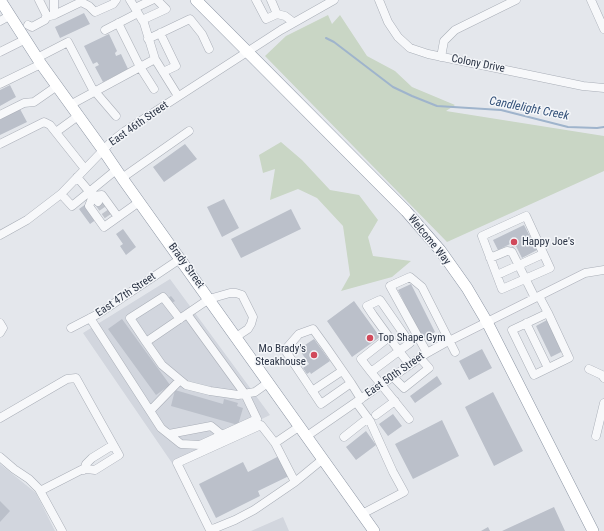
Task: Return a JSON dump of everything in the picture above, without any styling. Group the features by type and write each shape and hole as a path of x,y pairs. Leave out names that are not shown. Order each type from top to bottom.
{"highway":[{"name":"Brady Street","path":"0,0 5,19 24,32 39,61 104,150 119,174 374,531"},
{"name":"Welcome Way","path":"196,0 406,211 440,250 467,288 487,322 593,531"}],"street":[{"path":"39,0 49,16"},
{"path":"49,16 54,0"},
{"path":"0,52 24,32 45,20 49,16 80,1 89,6 95,12 113,4 116,0"},
{"path":"130,0 138,14 155,59 178,96"},
{"path":"138,14 152,0"},
{"path":"105,30 138,14 166,9 157,0"},
{"path":"256,0 266,19 277,14 285,16 293,22"},
{"path":"270,0 277,14"},
{"name":"East 46th Street","path":"0,235 27,220 60,194 125,131 293,22 334,0"},
{"name":"Colony Drive","path":"379,0 388,22 398,37 410,48 583,86 604,88"},
{"path":"441,56 444,41 454,30 516,0"},
{"path":"591,0 604,29"},
{"path":"148,39 190,19 202,34 209,49"},
{"path":"118,23 140,67 154,89"},
{"path":"160,33 176,66 163,72"},
{"path":"0,84 68,42 92,88 116,116"},
{"path":"70,104 155,59"},
{"path":"0,115 24,103 34,102 57,86"},
{"path":"56,132 78,116"},
{"path":"0,144 44,122 50,124 85,169"},
{"path":"60,194 72,206 93,196 119,174 189,131"},
{"path":"77,177 93,196"},
{"path":"93,196 102,195 113,218"},
{"path":"93,196 89,206 104,227 113,218 139,202"},
{"path":"526,216 543,254 550,268 502,289 482,236 526,216"},
{"path":"490,258 507,251 512,252 522,263 526,279 548,313 569,358 534,375 512,330 548,313"},
{"path":"497,275 543,254"},
{"name":"East 47th Street","path":"71,328 98,314 180,258"},
{"name":"East 50th Street","path":"307,436 423,355 585,273 602,270"},
{"path":"393,377 404,388 429,368 390,286 410,277 422,287 455,352"},
{"path":"146,342 209,299 230,293 242,295 253,317 248,329 236,337"},
{"path":"180,319 163,297 130,318 162,365 186,385 210,391 238,395 255,392 269,382"},
{"path":"371,372 399,351 410,343 380,300 367,306 399,351 410,365"},
{"path":"90,318 161,428 181,444 200,445 257,419 245,394 187,314"},
{"path":"0,323 3,328 0,333"},
{"path":"526,323 548,368"},
{"path":"351,383 321,404 285,350 299,334 313,329 351,383 359,400 372,417 393,472 404,492 362,514"},
{"path":"389,337 361,359 408,419"},
{"path":"589,369 602,375 604,378"},
{"path":"312,391 342,371"},
{"path":"0,418 67,379 76,378 119,455 95,470 84,470 40,491"},
{"path":"150,411 180,380"},
{"path":"344,437 395,402"},
{"path":"596,436 604,403"},
{"path":"295,482 276,443 261,425 177,463 209,528 213,529 254,510 295,482 323,459"},
{"path":"169,434 211,426 222,435"},
{"path":"276,443 300,426"},
{"path":"84,470 86,464 92,458 113,445"},
{"path":"0,457 29,479 40,491 62,531"}],"shaded area":[{"path":"170,279 270,415 172,463 83,333"},
{"path":"0,464 36,493 55,531 0,531"},
{"path":"283,517 289,531 251,531"}],"green space":[{"path":"328,15 332,24 340,15 367,56 395,71 412,87 455,105 446,111 604,136 604,171 447,242 265,56 286,36"},
{"path":"281,142 302,160 330,190 359,195 378,220 368,237 373,256 411,261 392,277 341,291 350,275 343,226 317,198 298,189 270,200 275,169 263,173 259,155"}],"building":[{"path":"84,13 90,24 60,38 55,27"},
{"path":"109,34 117,51 115,53 116,56 121,54 128,69 103,82 95,67 99,65 97,62 93,64 84,46"},
{"path":"10,85 16,97 0,106 0,90"},
{"path":"20,109 27,122 0,135 0,119"},
{"path":"185,144 197,159 164,182 153,167"},
{"path":"224,199 239,228 222,237 207,207"},
{"path":"86,204 97,219 90,224 79,209"},
{"path":"291,209 301,229 241,258 231,239"},
{"name":"Happy Joe's","path":"524,225 537,250 522,258 516,246 513,248 510,244 498,250 493,240"},
{"path":"123,229 136,247 126,255 120,246 123,244 116,234"},
{"path":"411,284 435,332 422,339 398,290"},
{"path":"171,296 175,301 172,303 168,298"},
{"path":"354,301 380,337 352,357 327,321"},
{"path":"122,319 170,385 156,395 108,329"},
{"path":"547,320 563,351 551,357 536,326"},
{"name":"Mo Brady's Steakhouse","path":"314,339 330,361 311,374 310,372 307,374 303,368 309,364 299,349"},
{"path":"482,349 492,368 469,380 459,361"},
{"path":"437,376 442,384 415,403 410,396"},
{"path":"175,390 223,404 224,399 238,403 237,406 243,408 238,425 171,406"},
{"path":"493,392 523,451 494,466 465,407"},
{"path":"393,414 402,426 388,436 379,424"},
{"path":"442,420 459,456 413,479 395,444"},
{"path":"366,431 376,445 356,460 346,447"},
{"path":"279,456 289,476 258,491 260,496 216,518 199,484 243,462 248,472"},
{"path":"0,501 10,511 0,522"},
{"path":"554,507 565,531 502,531"},
{"path":"488,527 490,531 481,531"}],"waterway":[{"name":"Candlelight Creek","path":"326,38 334,42 393,87 437,106 501,110 568,127 604,127"}],"tunnel":[{"path":"98,202 108,216"}],"place":[{"name":"Happy Joe's","path":"514,242"},
{"name":"Top Shape Gym","path":"370,338"},
{"name":"Mo Brady's Steakhouse","path":"314,355"}]}
